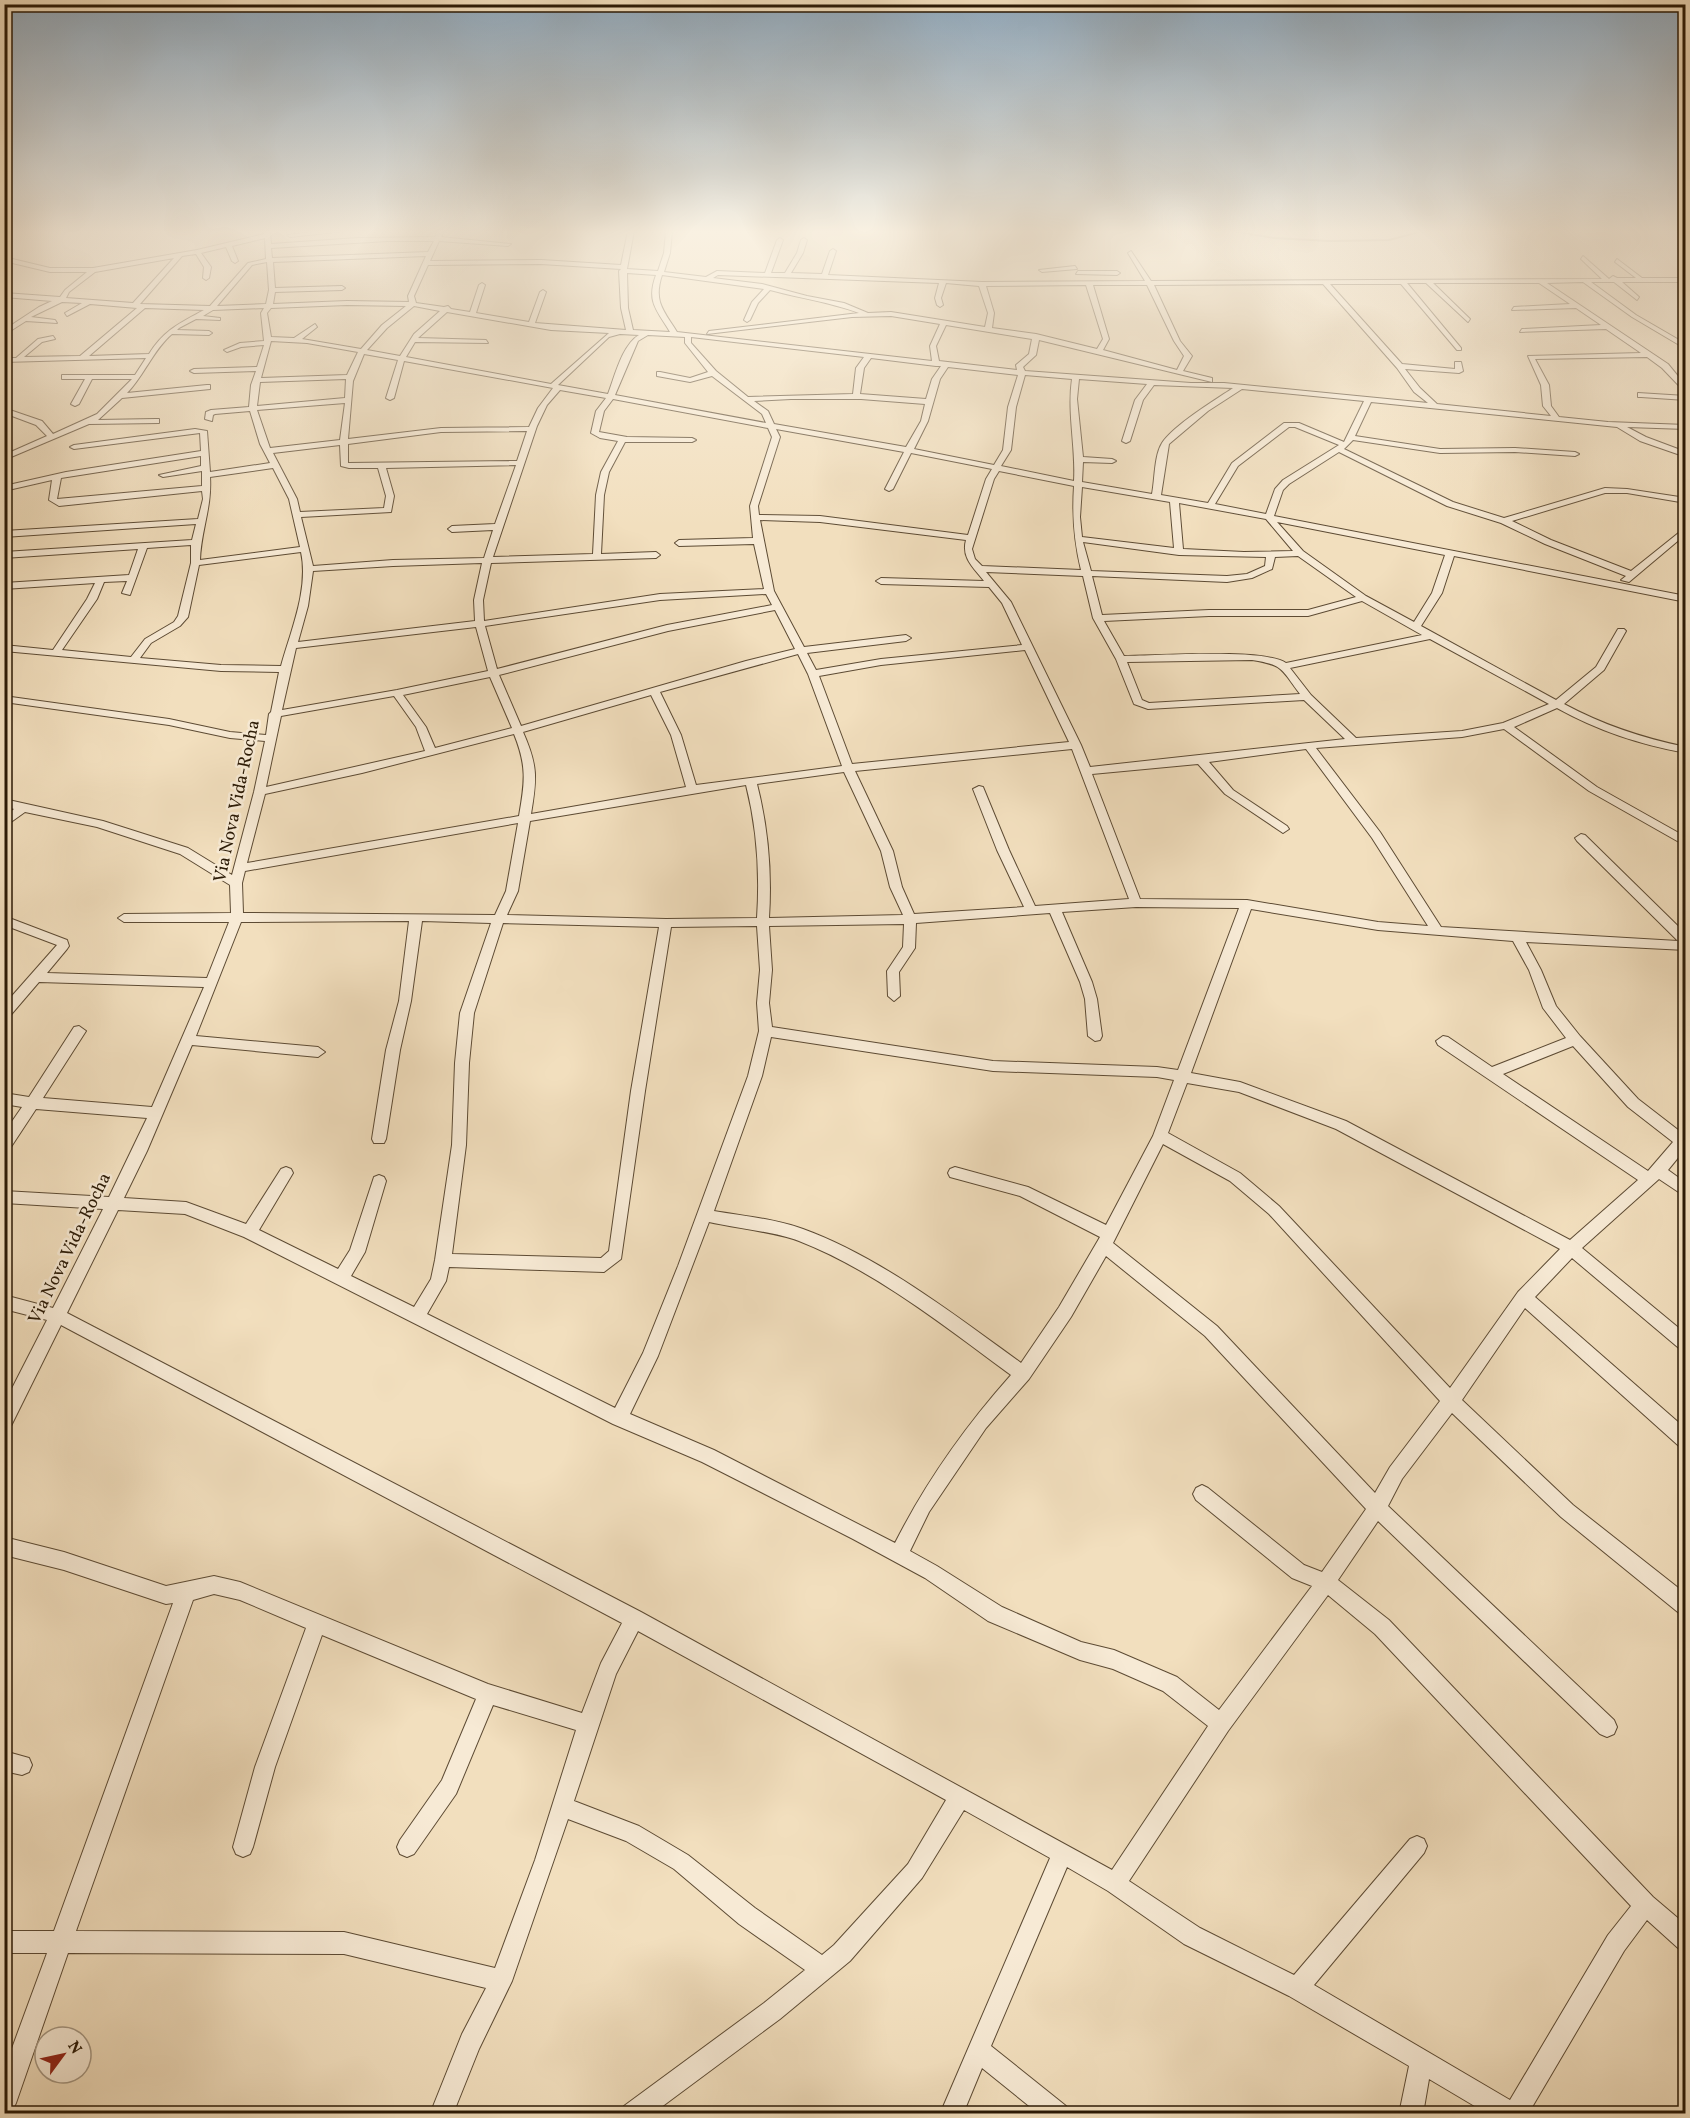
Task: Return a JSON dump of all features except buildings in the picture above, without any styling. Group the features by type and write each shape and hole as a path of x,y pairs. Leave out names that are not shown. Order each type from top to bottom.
{"street":[{"path":"82,358 112,330"},
{"path":"4,458 100,416 122,396 148,356 174,330"},
{"name":"Via Nova Vida-Rocha","path":"7,1412 114,1203 188,1040 237,916 236,883 260,792 274,714 303,606 309,569 298,514 285,480 275,465 258,428 253,408 253,396 268,341 266,330"},
{"path":"296,340 310,330"},
{"path":"383,330 362,351 350,376 349,400 342,442 345,465 520,463"},
{"path":"390,398 395,371 400,359 423,330"},
{"path":"600,330 702,336 1022,373 1224,385 1618,425 1686,427"},
{"path":"673,330 675,334"},
{"path":"702,336 711,331 722,330"},
{"path":"936,364 933,346 941,330"},
{"path":"994,330 1036,336 1099,351 1224,385"},
{"path":"1099,351 1106,339 1103,330"},
{"path":"1172,330 1188,356 1179,372"},
{"path":"1368,330 1400,366 1417,390 1434,405"},
{"path":"1443,330 1459,349"},
{"path":"1522,332 1558,330"},
{"path":"1610,330 1671,372 1686,391"},
{"path":"1657,330 1686,347"},
{"path":"417,1317 438,1281 442,1260 459,1145 462,1064 467,1013 500,918 512,891 531,781 530,764 494,673 480,624 478,598 497,527 511,495 531,429 544,404 556,387 607,336 620,331"},
{"path":"170,332 209,333"},
{"path":"646,333 635,340 610,396 600,411 595,433 623,439 692,440"},
{"path":"688,335 688,343 713,373 765,413 776,440 756,496 755,517 758,542 769,591 813,674 848,768 887,852 896,887 910,918 909,948 893,971 894,996"},
{"path":"1036,336 1030,358 1019,367 1022,373 1012,407 1007,450 1004,459 990,479 968,549 970,559 1006,602 1076,745 1088,771 1136,903"},
{"path":"4,370 40,340 53,338"},
{"path":"228,350 240,345 296,340 362,351 771,426 843,437 910,452 1077,484 1210,506 1686,599"},
{"path":"414,340 486,342"},
{"path":"4,360 148,356"},
{"path":"856,396 861,368 869,356"},
{"path":"1557,419 1546,406 1545,385 1530,357 1650,356"},
{"path":"1400,366 1459,371 1458,364"},
{"path":"889,489 894,475 910,452 928,412 935,380 946,365"},
{"path":"194,370 260,369"},
{"path":"660,374 690,380 713,373"},
{"path":"65,377 136,376"},
{"path":"257,380 350,376"},
{"path":"1076,376 1073,418 1079,459 1078,539 1098,618 1121,659 1138,702 1148,706 1307,697"},
{"path":"75,404 90,377"},
{"path":"1126,441 1139,400 1152,382"},
{"path":"122,396 207,387"},
{"path":"1156,498 1166,442 1205,409 1240,387"},
{"path":"745,399 798,395 856,396 930,402"},
{"path":"1641,395 1686,398"},
{"path":"209,419 210,414 214,412 349,400"},
{"path":"1269,518 1279,489 1286,482 1343,448 1352,438 1368,400"},
{"path":"6,413 39,423 52,437"},
{"path":"89,422 156,421"},
{"path":"1210,506 1235,465 1287,424 1296,424 1450,504 1504,521 1548,542 1632,575"},
{"path":"1618,425 1643,439 1686,455"},
{"path":"268,451 441,429 531,429"},
{"path":"74,447 195,431 202,431 204,435 207,499 181,621 153,637 134,659"},
{"path":"1352,438 1440,451 1515,450 1575,454"},
{"path":"597,555 600,495 605,472 623,439"},
{"path":"4,489 57,477 204,453"},
{"path":"1079,459 1112,461"},
{"path":"163,475 275,465"},
{"path":"298,514 388,510 390,496 381,465"},
{"path":"57,477 53,500 59,503 207,488"},
{"path":"1504,521 1605,490 1627,491 1686,501"},
{"path":"1174,500 1179,552"},
{"path":"755,517 820,519 970,538"},
{"path":"1269,518 1300,553 1364,598 1430,636 1556,705 1618,734 1684,749"},
{"path":"4,534 201,521"},
{"path":"452,529 497,527"},
{"path":"1620,585 1686,529"},
{"path":"1078,539 1179,552 1271,555 1300,553"},
{"path":"4,555 196,542"},
{"path":"679,543 758,542"},
{"path":"127,593 143,547"},
{"path":"195,563 304,549"},
{"path":"1415,627 1426,615 1440,589 1450,554"},
{"path":"309,569 490,559 656,555"},
{"path":"978,569 1227,579 1260,572 1269,567 1271,555"},
{"path":"4,586 132,578"},
{"path":"56,652 92,599 101,580"},
{"path":"881,581 992,584"},
{"path":"293,645 480,624 660,597 769,591"},
{"path":"1098,618 1209,613 1308,613 1364,598"},
{"path":"274,714 397,693 494,673 563,657 666,628 777,606"},
{"path":"1088,771 1201,760 1309,745 1462,734 1506,726 1556,705 1600,668 1621,630"},
{"path":"1284,666 1430,636"},
{"path":"260,792 518,730 799,651 906,638"},
{"path":"813,674 881,662 1027,647"},
{"path":"4,648 221,668 285,669"},
{"path":"1121,659 1268,658 1284,666 1307,697 1353,741"},
{"path":"654,690 676,735 692,789"},
{"path":"397,693 421,727 431,752"},
{"path":"4,699 97,709 173,723 230,737 270,738"},
{"path":"1506,726 1593,789 1686,842"},
{"path":"240,868 692,789 848,768 1076,745"},
{"path":"1309,745 1376,835 1437,930"},
{"path":"1201,760 1229,792 1283,829"},
{"path":"619,1418 650,1356 704,1215 755,1076 766,1030 763,1004 766,970 763,921 764,876 757,806 751,781"},
{"path":"979,789 1031,910"},
{"path":"4,802 99,824 184,851 236,883"},
{"path":"4,823 23,808"},
{"path":"1581,838 1686,944"},
{"path":"124,918 416,917 666,923 879,921 1136,903 1247,904 1378,926 1517,937 1686,944"},
{"path":"898,1556 922,1506 980,1422 1023,1374 1065,1312 1107,1240 1160,1136 1247,904"},
{"path":"1054,908 1086,982 1091,999 1095,1036"},
{"path":"379,1140 393,1050 405,1001 416,917"},
{"path":"4,920 63,944 4,1014"},
{"path":"442,1260 604,1265 616,1254 638,1091 666,923"},
{"path":"1115,1884 1221,1724 1326,1582 1377,1508 1396,1473 1451,1401 1524,1298 1571,1248 1654,1175 1684,1139 1632,1103 1575,1040 1550,1008 1535,970 1517,937"},
{"path":"35,977 98,981 212,983"},
{"path":"766,1030 993,1066 1157,1072 1240,1087 1341,1125 1571,1248 1686,1344"},
{"path":"4,1146 79,1031"},
{"path":"188,1040 318,1052"},
{"path":"1492,1073 1575,1040"},
{"path":"1443,1041 1654,1175 1686,1191"},
{"path":"4,1098 33,1103 155,1113"},
{"path":"1160,1136 1235,1177 1274,1210 1451,1401 1567,1511 1686,1606"},
{"path":"249,1232 286,1173"},
{"path":"955,1173 1023,1191 1107,1240 1211,1331 1377,1508 1607,1727"},
{"path":"341,1278 357,1252 379,1181"},
{"path":"4,1197 186,1208 249,1232 619,1418 708,1456 859,1533 931,1572 995,1614 1080,1651 1114,1660 1170,1684 1221,1724"},
{"path":"704,1215 800,1234 844,1255 914,1295 1023,1374"},
{"path":"1524,1298 1686,1441"},
{"path":"4,1302 58,1316 634,1619 1063,1853 1115,1884 1192,1936 1297,1988 1513,2114 1616,1943 1645,1905"},
{"path":"1202,1494 1298,1572 1326,1582 1382,1628 1645,1905 1686,1940"},
{"path":"4,1546 64,1561 166,1595 214,1585 240,1591 488,1694 588,1724"},
{"path":"4,2103 186,1592"},
{"path":"441,2114 470,2042 501,1981 545,1860 588,1724 608,1670 634,1619"},
{"path":"243,1847 265,1767 317,1623"},
{"path":"407,1847 449,1787 488,1694"},
{"path":"632,2114 772,2011 842,1953 915,1871 960,1797"},
{"path":"561,1806 632,1833 681,1862 747,1916 823,1969"},
{"path":"1297,1988 1416,1846"},
{"path":"951,2114 1063,1853"},
{"path":"4,1942 344,1943 501,1981"},
{"path":"978,2050 1058,2114"},
{"path":"1410,2114 1421,2061"}]}
